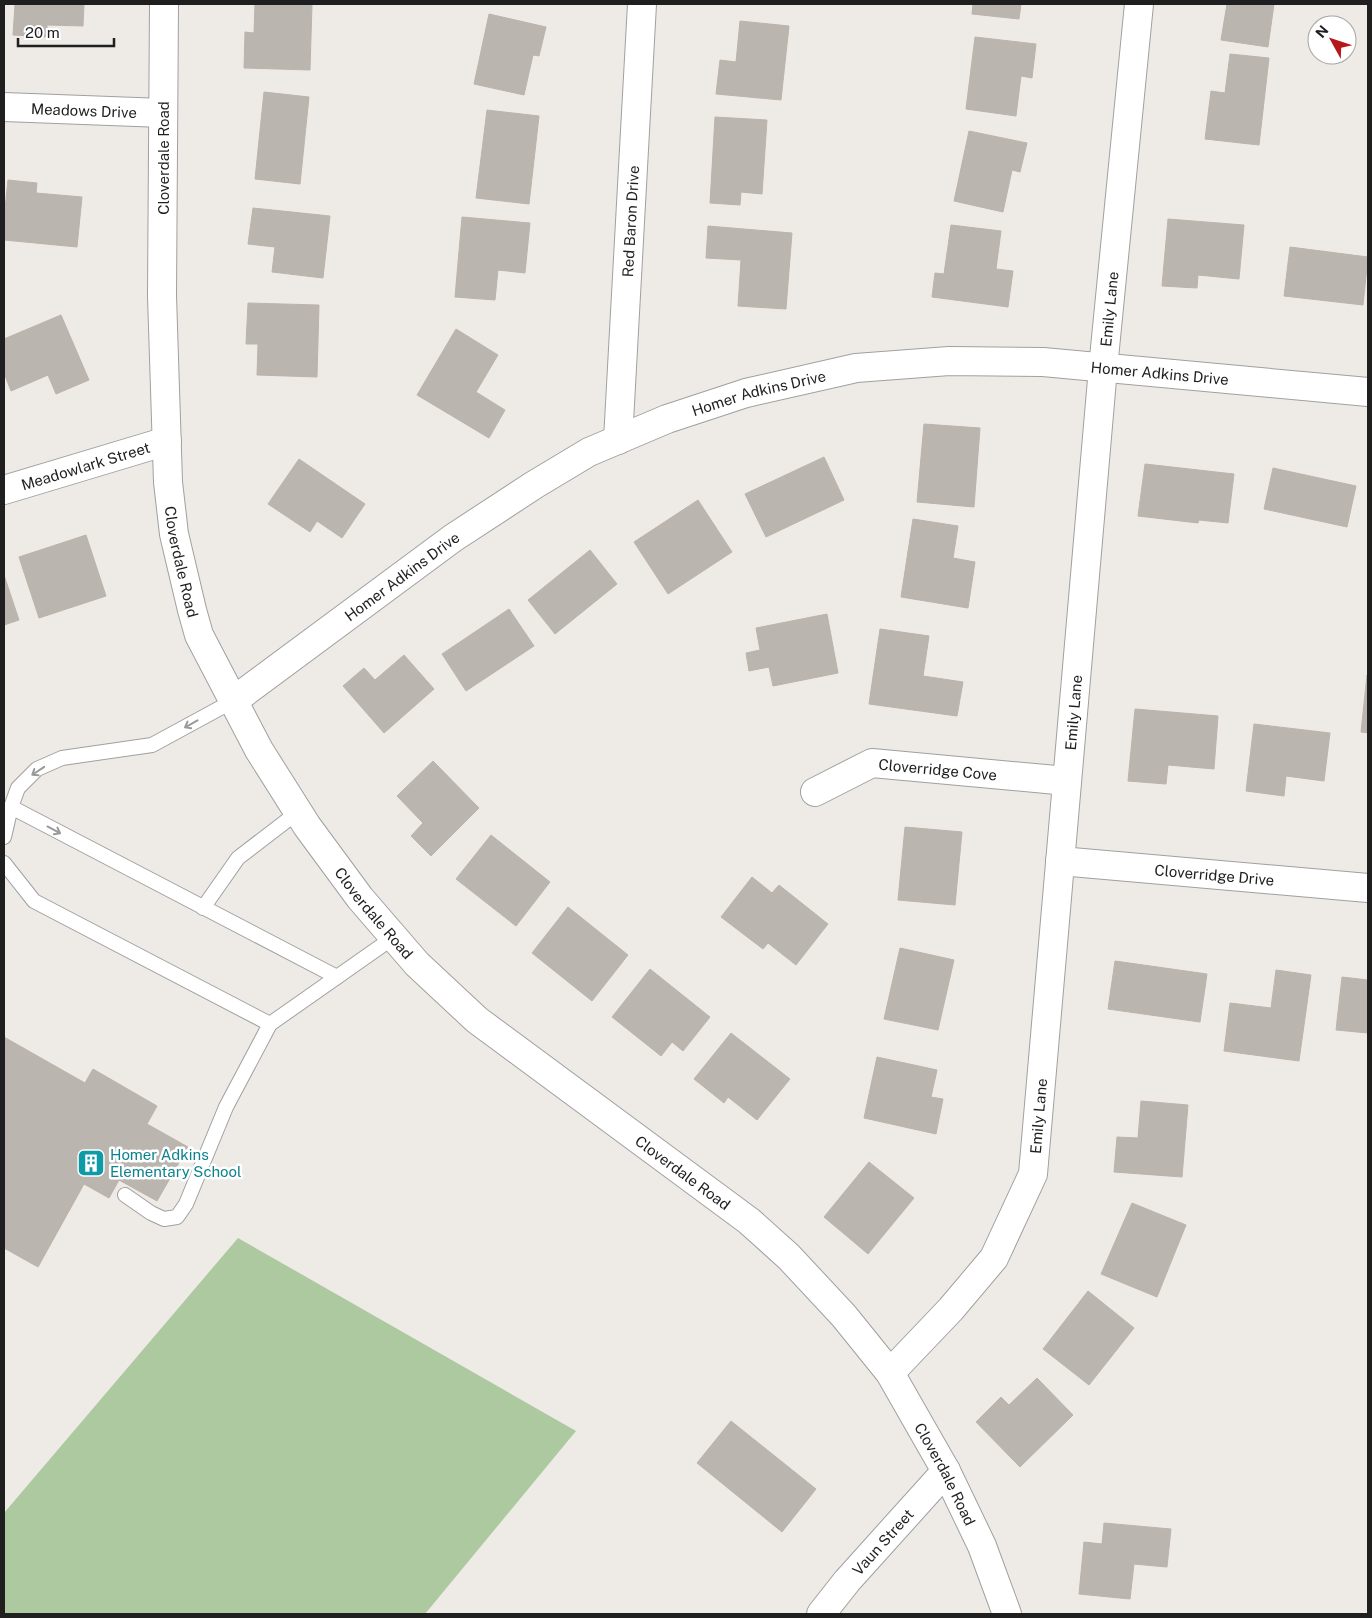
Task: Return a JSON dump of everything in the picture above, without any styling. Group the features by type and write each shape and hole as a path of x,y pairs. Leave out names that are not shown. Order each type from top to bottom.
{"street":[{"name":"Cloverdale Road","path":"164,4 162,296 168,482 174,534 199,636 258,750 298,812 360,898 417,964 477,1020 749,1221 789,1257 844,1316 890,1373 946,1470 982,1546 1007,1614"},
{"name":"Red Baron Drive","path":"618,440 642,4"},
{"name":"Emily Lane","path":"890,1373 951,1309 994,1258 1033,1174 1103,368 1138,4"},
{"name":"Meadows Drive","path":"4,107 163,113"},
{"name":"Homer Adkins Drive","path":"233,701 453,538 542,480 589,452 667,419 746,393 856,368 949,361 1043,362 1368,392"},
{"name":"Meadowlark Street","path":"4,490 167,441"},
{"name":"Cloverridge Cove","path":"814,792 872,763 1067,780"},
{"name":"Cloverridge Drive","path":"1060,861 1368,888"},
{"name":"Vaun Street","path":"821,1614 847,1581 946,1470"}],"lane":[{"path":"4,838 11,807 18,788 37,769 62,758 152,745 233,701"},
{"path":"11,807 338,977"},
{"path":"203,908 238,858 298,812"},
{"path":"4,863 34,901 270,1024"},
{"path":"125,1195 151,1213 164,1219 177,1217 186,1204 226,1107 270,1024 394,937"}],"green space":[{"path":"238,1238 576,1431 425,1614 4,1614 4,1513"}],"building":[{"path":"15,4 84,4 83,26 47,25 47,37 13,35"},
{"path":"255,4 312,4 310,70 244,68 245,32 254,33"},
{"path":"973,4 1021,4 1019,19 972,14"},
{"path":"1227,4 1274,4 1268,47 1221,40"},
{"path":"489,14 546,27 539,56 533,55 524,95 474,84"},
{"path":"740,21 789,26 781,100 716,94 720,60 736,62"},
{"path":"975,37 1036,44 1032,78 1021,76 1016,116 966,109"},
{"path":"1230,54 1269,58 1259,145 1205,139 1211,91 1225,93"},
{"path":"264,92 309,97 300,184 255,179"},
{"path":"487,110 539,116 529,204 476,198"},
{"path":"715,117 767,120 762,194 741,192 740,205 710,203"},
{"path":"969,131 1027,143 1020,172 1012,170 1003,212 954,201"},
{"path":"8,180 37,183 36,193 82,197 77,247 4,240"},
{"path":"253,208 330,216 323,278 272,272 275,247 248,244"},
{"path":"462,217 530,223 525,273 498,270 495,300 455,297"},
{"path":"1168,219 1244,225 1239,279 1198,275 1197,288 1162,286"},
{"path":"951,225 1001,231 996,269 1013,271 1008,307 932,297 935,273 944,274"},
{"path":"708,226 792,233 786,309 738,306 741,260 706,258"},
{"path":"1290,247 1368,257 1363,305 1284,296"},
{"path":"248,303 319,305 317,377 257,375 258,344 246,344"},
{"path":"61,315 89,380 56,394 48,375 11,391 4,373 4,339"},
{"path":"456,329 498,355 476,392 505,410 489,438 417,395"},
{"path":"924,424 980,428 974,507 917,502"},
{"path":"824,457 844,500 766,537 745,494"},
{"path":"299,459 365,504 342,538 317,521 310,532 268,504"},
{"path":"1145,464 1234,474 1228,523 1199,520 1198,523 1138,516"},
{"path":"1273,468 1356,486 1347,527 1264,509"},
{"path":"698,500 732,552 668,594 634,542"},
{"path":"913,519 958,526 953,558 975,562 968,608 901,597"},
{"path":"86,535 106,596 39,618 19,557"},
{"path":"590,550 617,584 555,634 528,600"},
{"path":"4,575 19,620 4,625"},
{"path":"509,609 534,646 466,691 442,654"},
{"path":"827,614 838,673 773,686 769,667 749,671 746,653 760,650 756,628"},
{"path":"880,629 929,636 923,676 963,682 957,716 869,704"},
{"path":"404,655 434,689 384,733 343,686 364,668 375,680"},
{"path":"1368,675 1368,733 1361,732"},
{"path":"1135,709 1218,716 1214,769 1168,765 1166,784 1128,781"},
{"path":"1254,724 1330,733 1324,781 1286,776 1284,796 1246,791"},
{"path":"433,761 479,808 431,856 411,836 423,823 397,796"},
{"path":"905,827 962,832 955,905 898,900"},
{"path":"491,835 550,882 516,926 456,879"},
{"path":"752,877 772,893 779,885 828,924 796,965 768,943 763,949 721,917"},
{"path":"568,907 628,955 592,1001 532,953"},
{"path":"900,948 954,960 938,1030 884,1019"},
{"path":"1115,961 1207,974 1200,1022 1108,1009"},
{"path":"650,969 710,1017 683,1051 672,1042 661,1056 612,1017"},
{"path":"1276,970 1311,975 1299,1061 1224,1051 1230,1003 1271,1008"},
{"path":"1342,977 1368,980 1368,1033 1336,1030"},
{"path":"731,1033 790,1079 757,1120 728,1097 724,1103 694,1079"},
{"name":"Homer Adkins Elementary School","path":"4,1037 85,1083 93,1069 157,1106 147,1124 188,1147 157,1201 119,1180 109,1198 84,1184 38,1267 4,1248"},
{"path":"877,1057 937,1070 931,1097 943,1099 936,1134 864,1118"},
{"path":"1141,1101 1188,1105 1182,1177 1114,1172 1117,1137 1138,1138"},
{"path":"869,1162 914,1198 868,1254 824,1217"},
{"path":"1132,1203 1186,1225 1157,1297 1101,1274"},
{"path":"1088,1291 1134,1328 1089,1385 1043,1349"},
{"path":"1037,1378 1073,1415 1020,1467 976,1422 1001,1397 1009,1405"},
{"path":"731,1421 816,1489 782,1532 697,1463"},
{"path":"1104,1523 1171,1529 1167,1567 1134,1564 1130,1599 1079,1594 1084,1542 1102,1544"}],"place":[{"name":"Homer Adkins Elementary School","path":"91,1163"}]}
